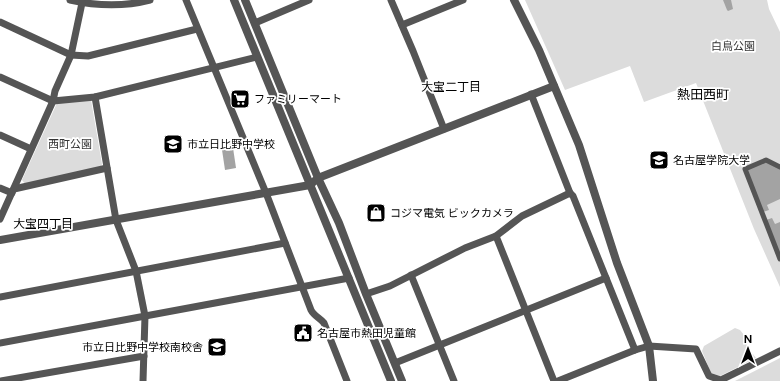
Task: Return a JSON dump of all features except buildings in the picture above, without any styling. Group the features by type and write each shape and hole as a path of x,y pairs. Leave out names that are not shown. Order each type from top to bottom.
{"street":[{"path":"70,0 105,5 123,5 150,0"},
{"path":"186,0 266,193 312,312 314,316 321,319 324,323 347,381"},
{"path":"234,0 391,381"},
{"path":"245,0 318,178 339,223 366,294 402,381"},
{"path":"255,23 309,0"},
{"path":"392,0 444,129"},
{"path":"402,25 463,0"},
{"path":"514,0 539,50 579,146 617,263 649,346 653,381"},
{"path":"0,219 54,101 55,92 71,55 82,2"},
{"path":"0,22 71,55 88,56 197,29"},
{"path":"0,77 54,101 94,97 214,67 257,58"},
{"path":"0,240 310,186 318,178 554,86"},
{"path":"531,94 570,193 574,196 635,350"},
{"path":"94,97 116,220 136,271 145,316 143,381"},
{"path":"0,135 32,149"},
{"path":"780,167 766,160 744,169 780,259"},
{"path":"0,188 13,191 107,168"},
{"path":"366,294 390,286 465,248 496,236 522,216 570,193"},
{"path":"496,236 554,381"},
{"path":"0,297 285,243"},
{"path":"411,275 454,381"},
{"path":"0,343 349,278"},
{"path":"395,363 606,278"},
{"path":"558,381 635,350 649,346 696,349 709,376 722,380 780,351"},
{"path":"1,381 144,356"}],"green space":[{"name":"白鳥公園","path":"525,0 767,0 769,9 780,32 780,287 754,229 696,83 644,102 630,66 565,90"},
{"name":"西町公園","path":"91,100 102,164 101,167 25,184 22,180 57,103"},
{"path":"735,328 740,330 749,341 747,346 756,358 720,376 711,373 702,351 704,346"},
{"path":"780,358 780,381 735,381"}],"shaded area":[{"path":"723,0 731,0 733,9 728,11"},
{"path":"232,141 236,168 225,170 221,143"},
{"path":"766,162 780,169 780,199 767,205 769,210 763,212 746,169"},
{"path":"772,218 775,224 780,222 780,255 766,220"}],"place":[{"name":"ファミリーマート","path":"240,99"},
{"name":"市立日比野中学校","path":"173,144"},
{"name":"名古屋学院大学","path":"659,160"},
{"name":"コジマ電気 ビックカメラ","path":"376,213"},
{"name":"名古屋市熱田児童館","path":"303,333"},
{"name":"市立日比野中学校南校舎","path":"217,347"}],"district":[{"name":"大宝二丁目","path":"451,87"},
{"name":"熱田西町","path":"703,94"},
{"name":"大宝四丁目","path":"43,224"}]}
